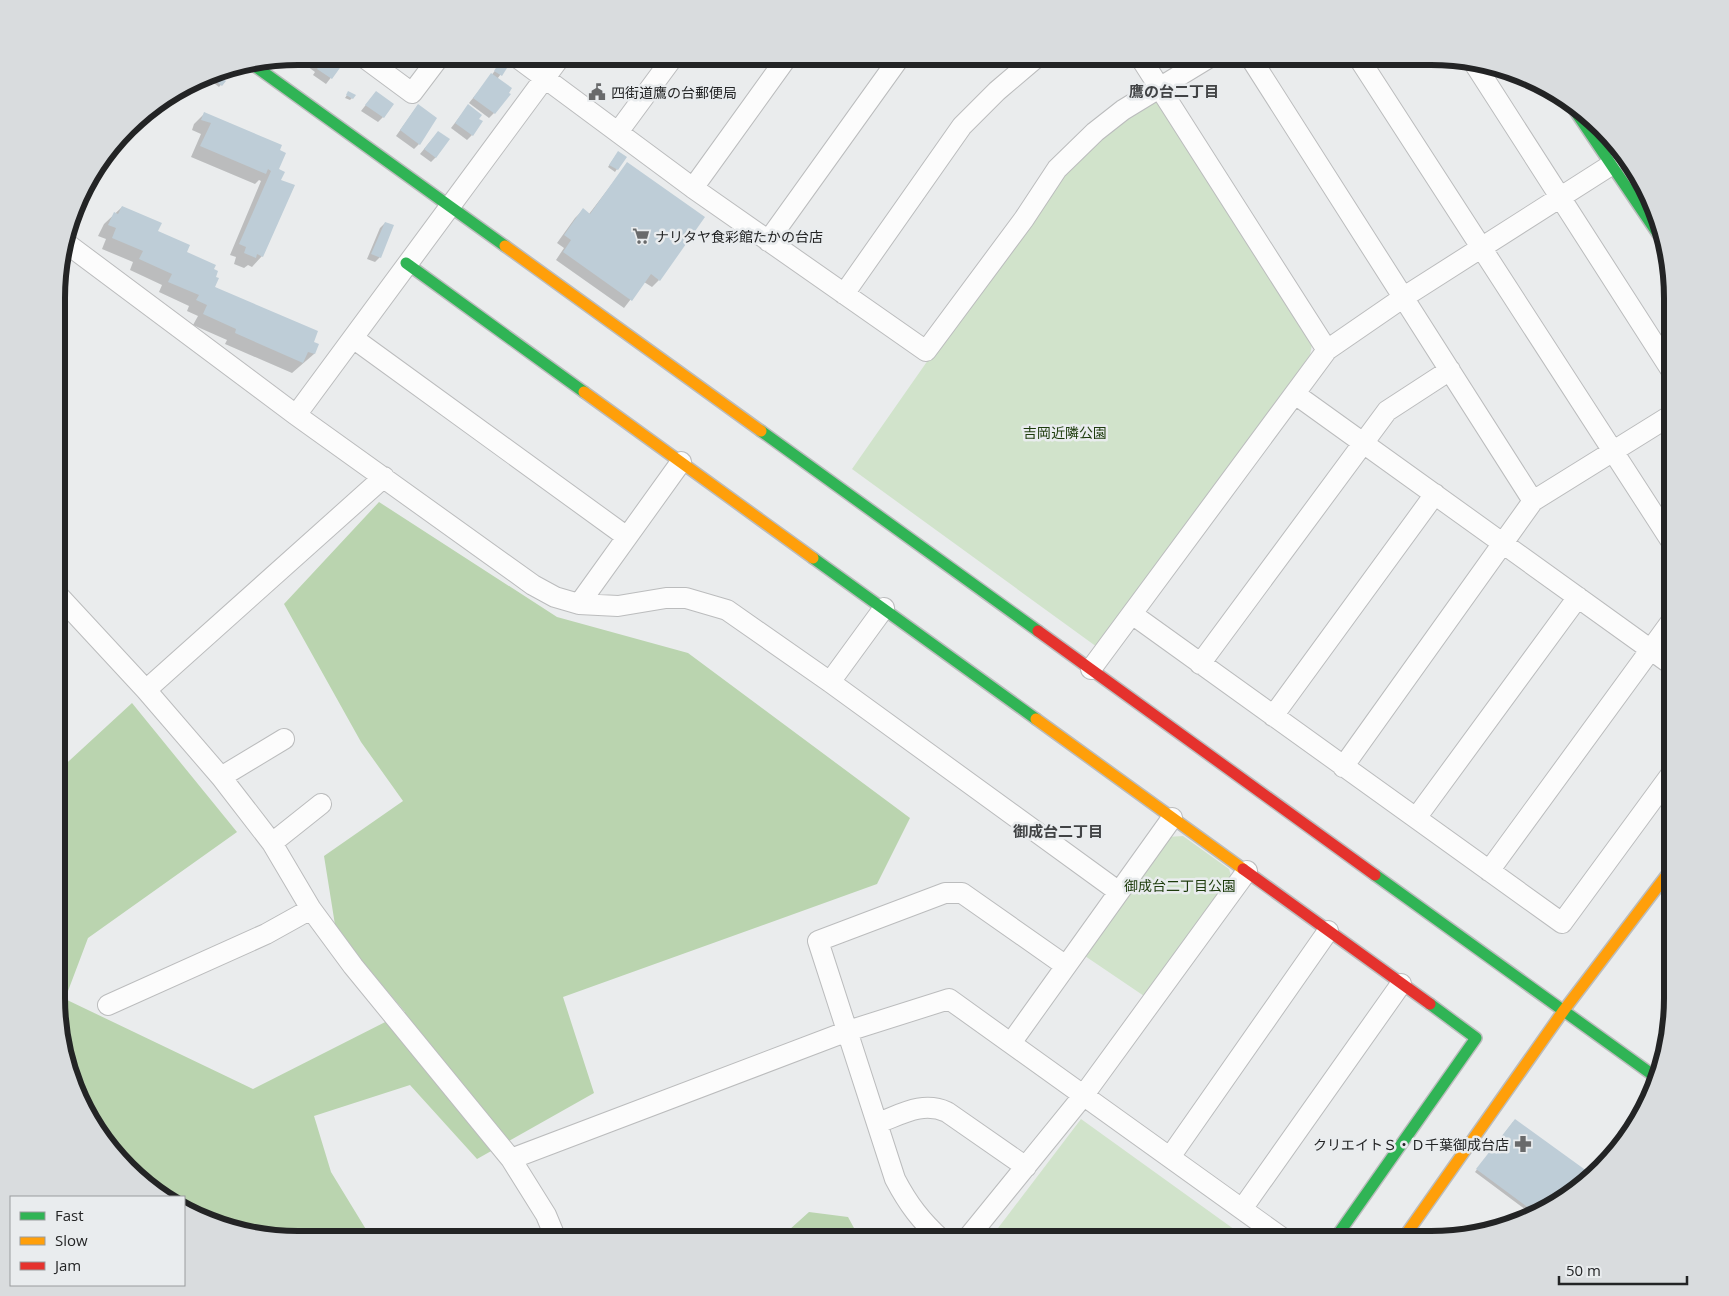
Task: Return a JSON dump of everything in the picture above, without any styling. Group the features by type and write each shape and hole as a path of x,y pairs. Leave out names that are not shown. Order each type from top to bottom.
{"street":[{"path":"374,65 412,93 433,65"},
{"path":"526,65 693,188 926,351 1024,219 1057,169 1095,132 1123,110 1197,65"},
{"path":"296,415 406,264 451,208 554,65"},
{"path":"618,132 667,65"},
{"path":"693,188 782,65"},
{"path":"768,241 894,65"},
{"path":"844,294 962,126 997,91 1028,65"},
{"path":"1145,65 1327,350"},
{"path":"1255,65 1533,501"},
{"path":"1363,65 1664,532"},
{"path":"258,68 1652,1074"},
{"path":"1478,70 1664,359"},
{"path":"1582,121 1653,226"},
{"path":"1091,669 1327,350 1404,297 1612,165"},
{"path":"71,247 296,415 533,585 555,597 579,604 618,606 666,598 686,598 727,610 830,682 1119,892"},
{"path":"406,264 1476,1038 1340,1231"},
{"path":"353,338 627,537"},
{"path":"1200,664 1387,410 1450,370"},
{"path":"1295,394 1664,659"},
{"path":"1343,767 1533,501 1664,419"},
{"path":"579,604 681,462"},
{"path":"146,690 384,477"},
{"path":"1273,716 1435,494"},
{"path":"1416,818 1578,597"},
{"path":"65,603 146,690 221,778 272,843 311,909 352,966 511,1159 546,1215 553,1231"},
{"path":"830,682 884,608"},
{"path":"1132,614 1562,923 1664,784"},
{"path":"1489,871 1664,630"},
{"path":"221,778 284,739"},
{"path":"272,843 321,804"},
{"path":"1011,1043 1172,818"},
{"path":"973,1231 1083,1096 1247,871"},
{"path":"1408,1231 1564,1010 1664,879"},
{"path":"932,1231 919,1219 906,1201 895,1179 818,941 945,893 962,894 1066,966"},
{"path":"108,1005 266,934 311,909"},
{"path":"1170,1157 1328,931"},
{"path":"1242,1209 1402,984"},
{"path":"511,1159 848,1031 949,1000 1272,1231"},
{"path":"878,1123 922,1107 936,1107 947,1112 1026,1167"}],"green space":[{"name":"吉岡近隣公園","path":"1158,100 1313,339 1310,355 1097,647 852,469 926,363 1064,175 1123,120"},
{"path":"379,502 557,617 688,653 910,818 877,884 563,997 594,1093 477,1159 410,1085 314,1116 331,1172 367,1231 283,1231 253,1227 223,1219 195,1207 185,1202 185,1196 176,1196 156,1183 133,1163 113,1140 89,1101 77,1073 69,1043 65,999 253,1089 405,1012 336,931 324,856 403,801 361,742 284,604"},
{"path":"132,703 237,832 88,938 65,999 65,765"},
{"name":"御成台二丁目公園","path":"1183,836 1229,869 1232,879 1147,998 1085,956 1167,837"},
{"path":"1081,1119 1237,1231 996,1231"},
{"path":"809,1212 848,1217 856,1231 788,1231"}],"building":[{"path":"317,65 342,65 332,79 317,69 319,66"},
{"path":"498,65 507,68 502,76 494,71"},
{"path":"491,73 512,88 509,93 511,94 495,114 473,98"},
{"path":"222,78 226,81 222,86 215,80"},
{"path":"348,91 356,95 353,99 346,95"},
{"path":"376,91 394,104 384,118 365,105"},
{"path":"418,104 437,118 420,145 400,130"},
{"path":"468,104 482,115 479,119 483,121 473,136 455,123"},
{"path":"204,112 282,145 280,150 286,153 279,169 285,172 281,180 295,185 263,257 257,254 256,258 244,253 246,247 239,244 271,171 268,169 266,174 200,146 211,123 201,120"},
{"path":"438,131 450,139 436,158 424,149"},
{"path":"618,151 627,157 618,170 609,165"},
{"path":"627,162 705,217 660,281 651,274 632,301 563,252 571,240 564,235 583,208 590,214"},
{"path":"94,186 95,187 90,199 88,198"},
{"path":"122,206 162,223 158,231 190,245 187,252 216,265 214,269 218,271 216,277 219,278 215,287 318,331 314,342 319,344 315,354 308,352 303,363 235,333 236,329 203,314 207,305 196,300 199,295 168,282 172,274 139,259 143,251 112,238 116,228 108,225 114,212 118,214"},
{"path":"385,222 394,225 381,258 371,254"},
{"name":"クリエイトＳ・Ｄ千葉御成台店","path":"1515,1119 1587,1171 1560,1192 1530,1209 1476,1169"}],"traffic: fast":[{"path":"258,68 505,246"},
{"path":"1581,119 1653,226"},
{"path":"406,263 584,392"},
{"path":"761,431 1038,631"},
{"path":"813,558 1036,719"},
{"path":"1375,875 1652,1074"},
{"path":"1340,1231 1476,1038 1430,1004"}],"traffic: slow":[{"path":"505,246 761,431"},
{"path":"584,392 813,558"},
{"path":"1036,719 1243,869"},
{"path":"1408,1231 1564,1010 1664,879"}],"traffic: jam":[{"path":"1038,631 1375,875"},
{"path":"1243,869 1430,1004"}],"place":[{"name":"四街道鷹の台郵便局","path":"597,92"},
{"name":"ナリタヤ食彩館たかの台店","path":"641,236"},
{"name":"クリエイトＳ・Ｄ千葉御成台店","path":"1523,1144"}],"district":[{"name":"鷹の台二丁目","path":"1174,91"},
{"name":"御成台二丁目","path":"1058,831"}]}
